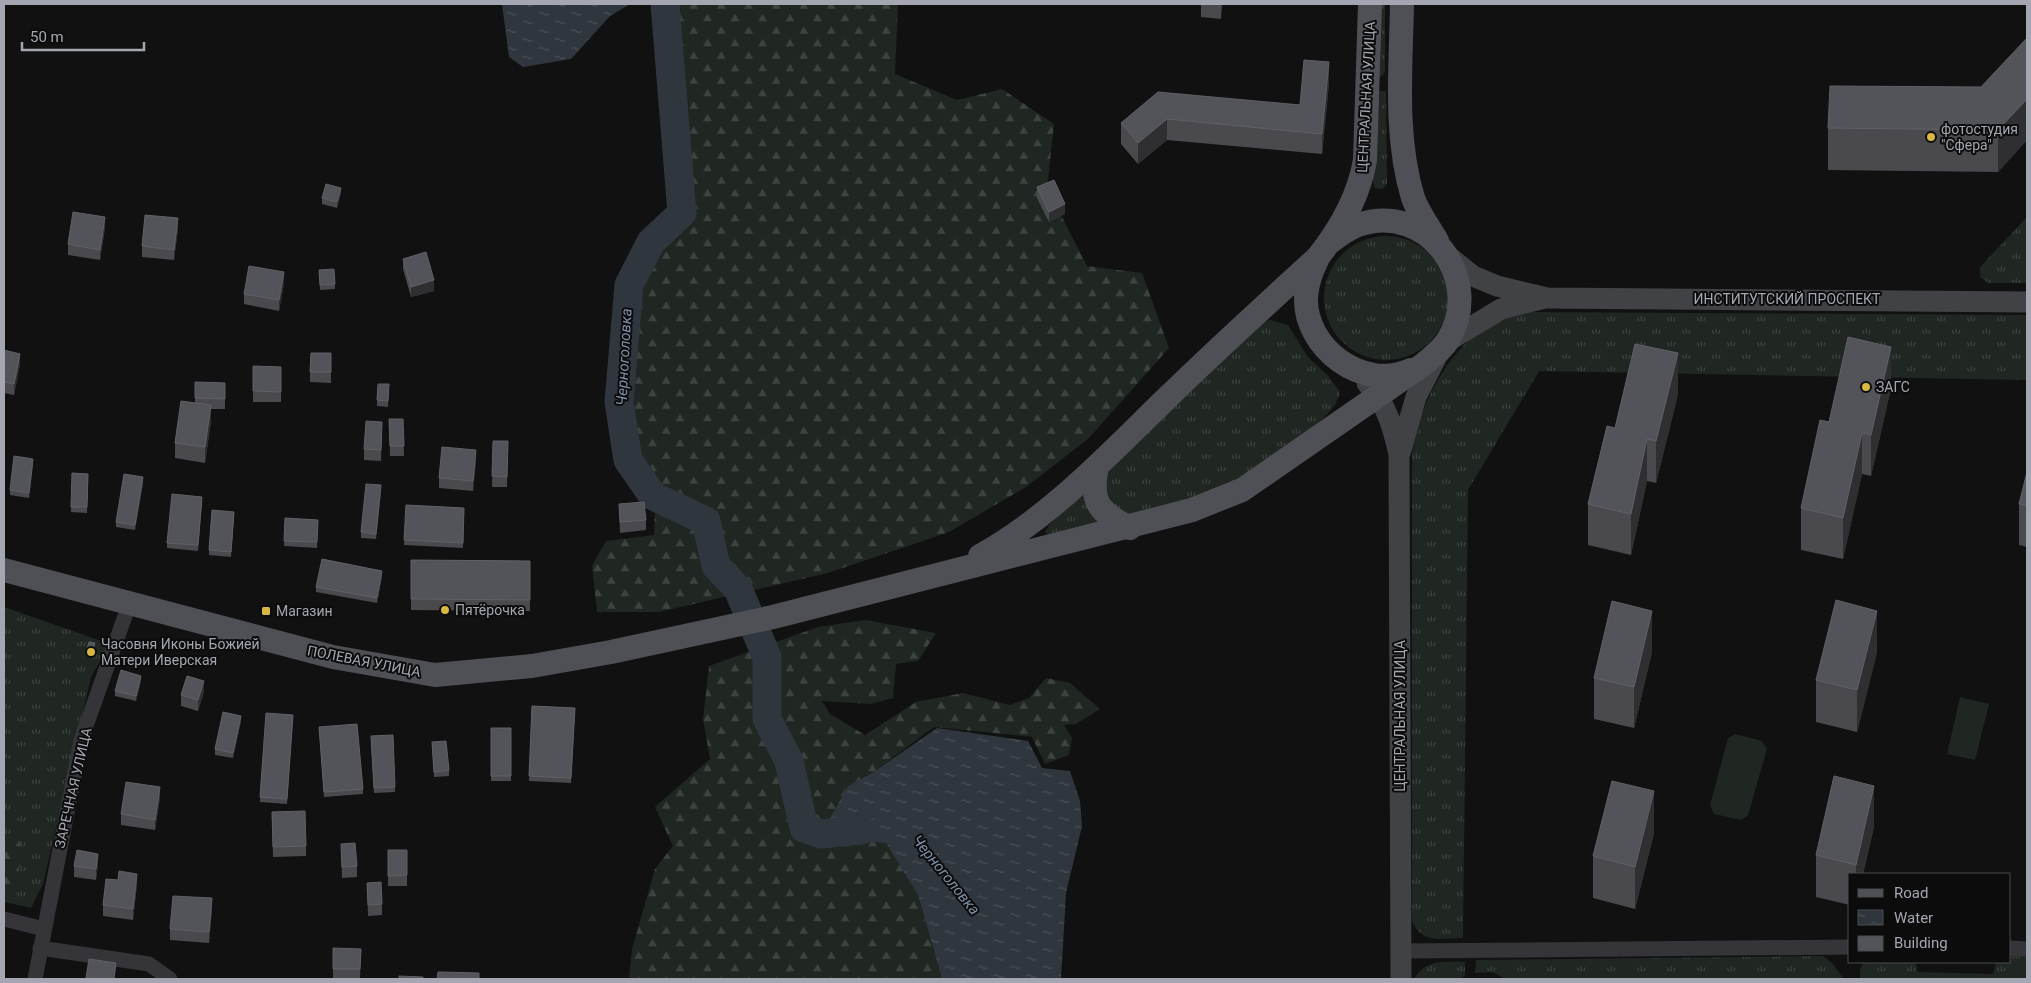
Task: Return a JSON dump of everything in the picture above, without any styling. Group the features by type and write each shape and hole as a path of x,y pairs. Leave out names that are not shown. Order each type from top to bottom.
{"main road":[{"name":"ЦЕНТРАЛЬНАЯ УЛИЦА","path":"1324,250 1355,198 1366,160 1370,4"},
{"path":"957,569 1130,528 1192,510 1242,490 1334,428 1437,352 1456,325 1460,299 1456,272 1414,199 1406,166 1400,117 1402,4"},
{"path":"957,569 1000,545 1041,515 1097,466 1208,357 1343,232 1359,225 1376,221 1393,222 1410,226 1426,234 1444,251"},
{"path":"1324,250 1309,276 1306,298 1309,319 1318,339 1332,356 1350,368 1368,374 1387,375 1406,372 1437,352"},
{"path":"1097,466 1093,486 1098,506 1109,518 1130,528"},
{"name":"ПОЛЕВАЯ УЛИЦА","path":"4,570 130,602 277,644 333,657 435,675 532,666 610,652 773,618 957,569"}],"street":[{"path":"1444,251 1473,276 1496,286 1547,298"},
{"path":"1400,454 1416,397 1437,352 1502,309 1547,298"},
{"name":"ИНСТИТУТСКИЙ ПРОСПЕКТ","path":"1547,298 2027,302"},
{"path":"1350,368 1378,395 1392,423 1400,454"},
{"name":"ЦЕНТРАЛЬНАЯ УЛИЦА","path":"1400,454 1401,979"},
{"name":"ЗАРЕЧНАЯ УЛИЦА","path":"35,979 81,740 130,602"},
{"path":"4,919 44,929"},
{"path":"1401,951 1848,947"},
{"path":"40,948 148,964 170,979"},
{"path":"2011,948 2027,949"}],"green space":[{"path":"678,4 898,4 895,74 957,100 1002,89 1054,124 1047,188 1087,266 1142,273 1169,348 1089,438 1026,487 949,532 828,573 659,612 597,612 592,566 606,541 654,535 655,512 639,495 640,469 630,403 646,269 696,211"},
{"path":"1375,4 1385,4 1385,72 1382,76 1377,77"},
{"path":"1374,91 1386,91 1387,184 1382,189 1375,188 1373,182"},
{"path":"2027,217 2027,283 1988,283 1980,277 1980,267"},
{"path":"1386,236 1410,241 1430,254 1443,274 1448,298 1443,322 1430,342 1410,355 1386,360 1362,355 1342,342 1329,322 1324,298 1329,274 1342,254 1362,241"},
{"path":"1525,312 2027,315 2027,380 1539,371 1468,490 1463,938 1433,939 1421,934 1412,921 1412,453 1422,415 1439,378 1451,360 1479,331 1496,320"},
{"path":"1270,320 1288,325 1307,356 1328,376 1340,392 1335,404 1318,423 1283,451 1245,477 1203,496 1126,517 1107,501 1103,473 1256,324"},
{"path":"1085,491 1101,523 1050,536 1045,532 1049,525"},
{"path":"4,607 110,644 91,677 43,884 31,908 4,902"},
{"path":"865,620 936,633 918,661 896,664 893,698 871,704 822,701 830,714 865,735 916,702 963,693 1010,705 1029,698 1046,678 1070,683 1100,709 1076,724 1064,725 1072,738 1069,755 1045,764 1032,737 934,727 872,773 848,786 821,834 825,848 852,841 886,843 918,895 942,979 629,979 632,949 655,869 673,846 655,807 710,759 703,719 709,666 818,627"},
{"path":"1960,697 1989,704 1975,760 1947,754"},
{"path":"1735,734 1762,741 1767,749 1748,815 1741,820 1714,814 1710,805 1728,738"},
{"path":"8,837 18,838 24,852 14,884 5,894 4,842"},
{"path":"2011,955 2027,955 2027,979 1860,979 1860,970 1864,963 1915,963 1918,972 1993,974 1996,963 2011,963"},
{"path":"1823,956 1832,963 1844,979 1506,979 1492,972 1475,973 1476,960"},
{"path":"1465,962 1465,976 1459,979 1414,979 1424,968 1436,963"}],"water":[{"path":"502,4 630,4 610,16 571,59 523,67 509,57"},
{"path":"937,728 1028,741 1042,768 1070,771 1080,801 1082,826 1066,893 1061,979 942,979 918,895 886,843 852,841 825,848 821,834 848,786 872,773"}],"building":[{"path":"2027,38 2027,99 1998,130 1828,128 1830,86 1981,87"},
{"path":"1304,60 1329,62 1322,134 1167,119 1138,143 1121,123 1158,92 1300,105"},
{"path":"1054,180 1065,204 1049,212 1037,187"},
{"path":"326,184 341,188 337,202 322,198"},
{"path":"73,212 105,217 100,250 68,244"},
{"path":"145,215 178,218 174,250 142,246"},
{"path":"426,252 434,280 411,287 403,259"},
{"path":"249,266 284,272 279,300 244,294"},
{"path":"334,269 335,284 320,285 319,270"},
{"path":"1848,337 1891,347 1871,435 1862,433 1843,518 1801,508 1820,420 1829,422"},
{"path":"1635,344 1678,353 1656,441 1647,439 1631,514 1588,504 1607,426 1615,428"},
{"path":"4,350 20,354 14,384 4,382"},
{"path":"311,353 331,353 331,372 310,372"},
{"path":"253,366 281,367 281,392 253,391"},
{"path":"195,382 225,383 225,399 195,398"},
{"path":"378,384 389,384 388,401 377,400"},
{"path":"181,401 211,405 205,447 175,443"},
{"path":"389,419 403,419 404,446 390,446"},
{"path":"366,421 382,422 381,450 364,449"},
{"path":"493,441 508,441 507,477 492,476"},
{"path":"442,447 476,450 473,481 439,478"},
{"path":"14,456 33,459 29,493 10,490"},
{"path":"2027,472 2027,506 2019,504"},
{"path":"72,473 88,474 87,507 71,507"},
{"path":"124,474 143,477 135,525 116,522"},
{"path":"366,484 381,485 376,534 361,532"},
{"path":"172,494 202,497 198,545 167,543"},
{"path":"644,502 646,520 620,522 619,504"},
{"path":"406,505 464,508 463,543 404,540"},
{"path":"212,510 234,512 231,552 209,550"},
{"path":"285,518 318,520 317,542 284,541"},
{"path":"322,559 382,571 377,598 316,587"},
{"path":"411,560 530,561 530,600 411,599"},
{"path":"1836,600 1877,611 1857,690 1816,680"},
{"path":"1612,601 1652,611 1634,687 1594,678"},
{"path":"89,642 95,643 93,650 87,649"},
{"path":"121,670 141,676 136,696 115,691"},
{"path":"187,676 204,681 198,700 181,695"},
{"path":"532,706 575,708 571,778 529,776"},
{"path":"223,712 241,716 233,753 215,749"},
{"path":"266,713 293,715 287,799 260,797"},
{"path":"357,724 363,789 324,792 319,727"},
{"path":"491,728 511,728 511,776 491,776"},
{"path":"393,735 395,787 374,788 371,736"},
{"path":"446,741 449,770 434,772 432,742"},
{"path":"1834,776 1874,786 1856,865 1816,855"},
{"path":"1612,781 1654,791 1635,867 1593,856"},
{"path":"126,782 160,787 155,820 121,814"},
{"path":"305,811 306,846 273,847 272,812"},
{"path":"355,843 357,866 342,867 341,844"},
{"path":"77,850 98,854 96,869 74,866"},
{"path":"388,850 407,850 407,875 388,876"},
{"path":"119,871 137,874 133,909 103,905 106,879 118,880"},
{"path":"381,882 382,904 368,905 367,883"},
{"path":"173,896 212,898 209,932 170,929"},
{"path":"333,948 361,949 360,969 333,969"},
{"path":"89,959 116,963 114,979 86,978"},
{"path":"438,972 479,973 479,979 437,979"},
{"path":"399,976 423,977 423,979 399,979"}],"waterway":[{"name":"Черноголовка","path":"665,4 682,213 651,242 629,285 619,402 628,460 653,496 706,521 716,566 738,589 767,657 767,719 789,761 804,828 821,834 861,830"}],"place":[{"name":"фотостудия \"Сфера\"","path":"1931,137"},
{"name":"ЗАГС","path":"1866,387"},
{"name":"Пятёрочка","path":"445,610"},
{"name":"Магазин","path":"266,611"},
{"name":"Часовня Иконы Божией Матери Иверская","path":"91,652"}]}
